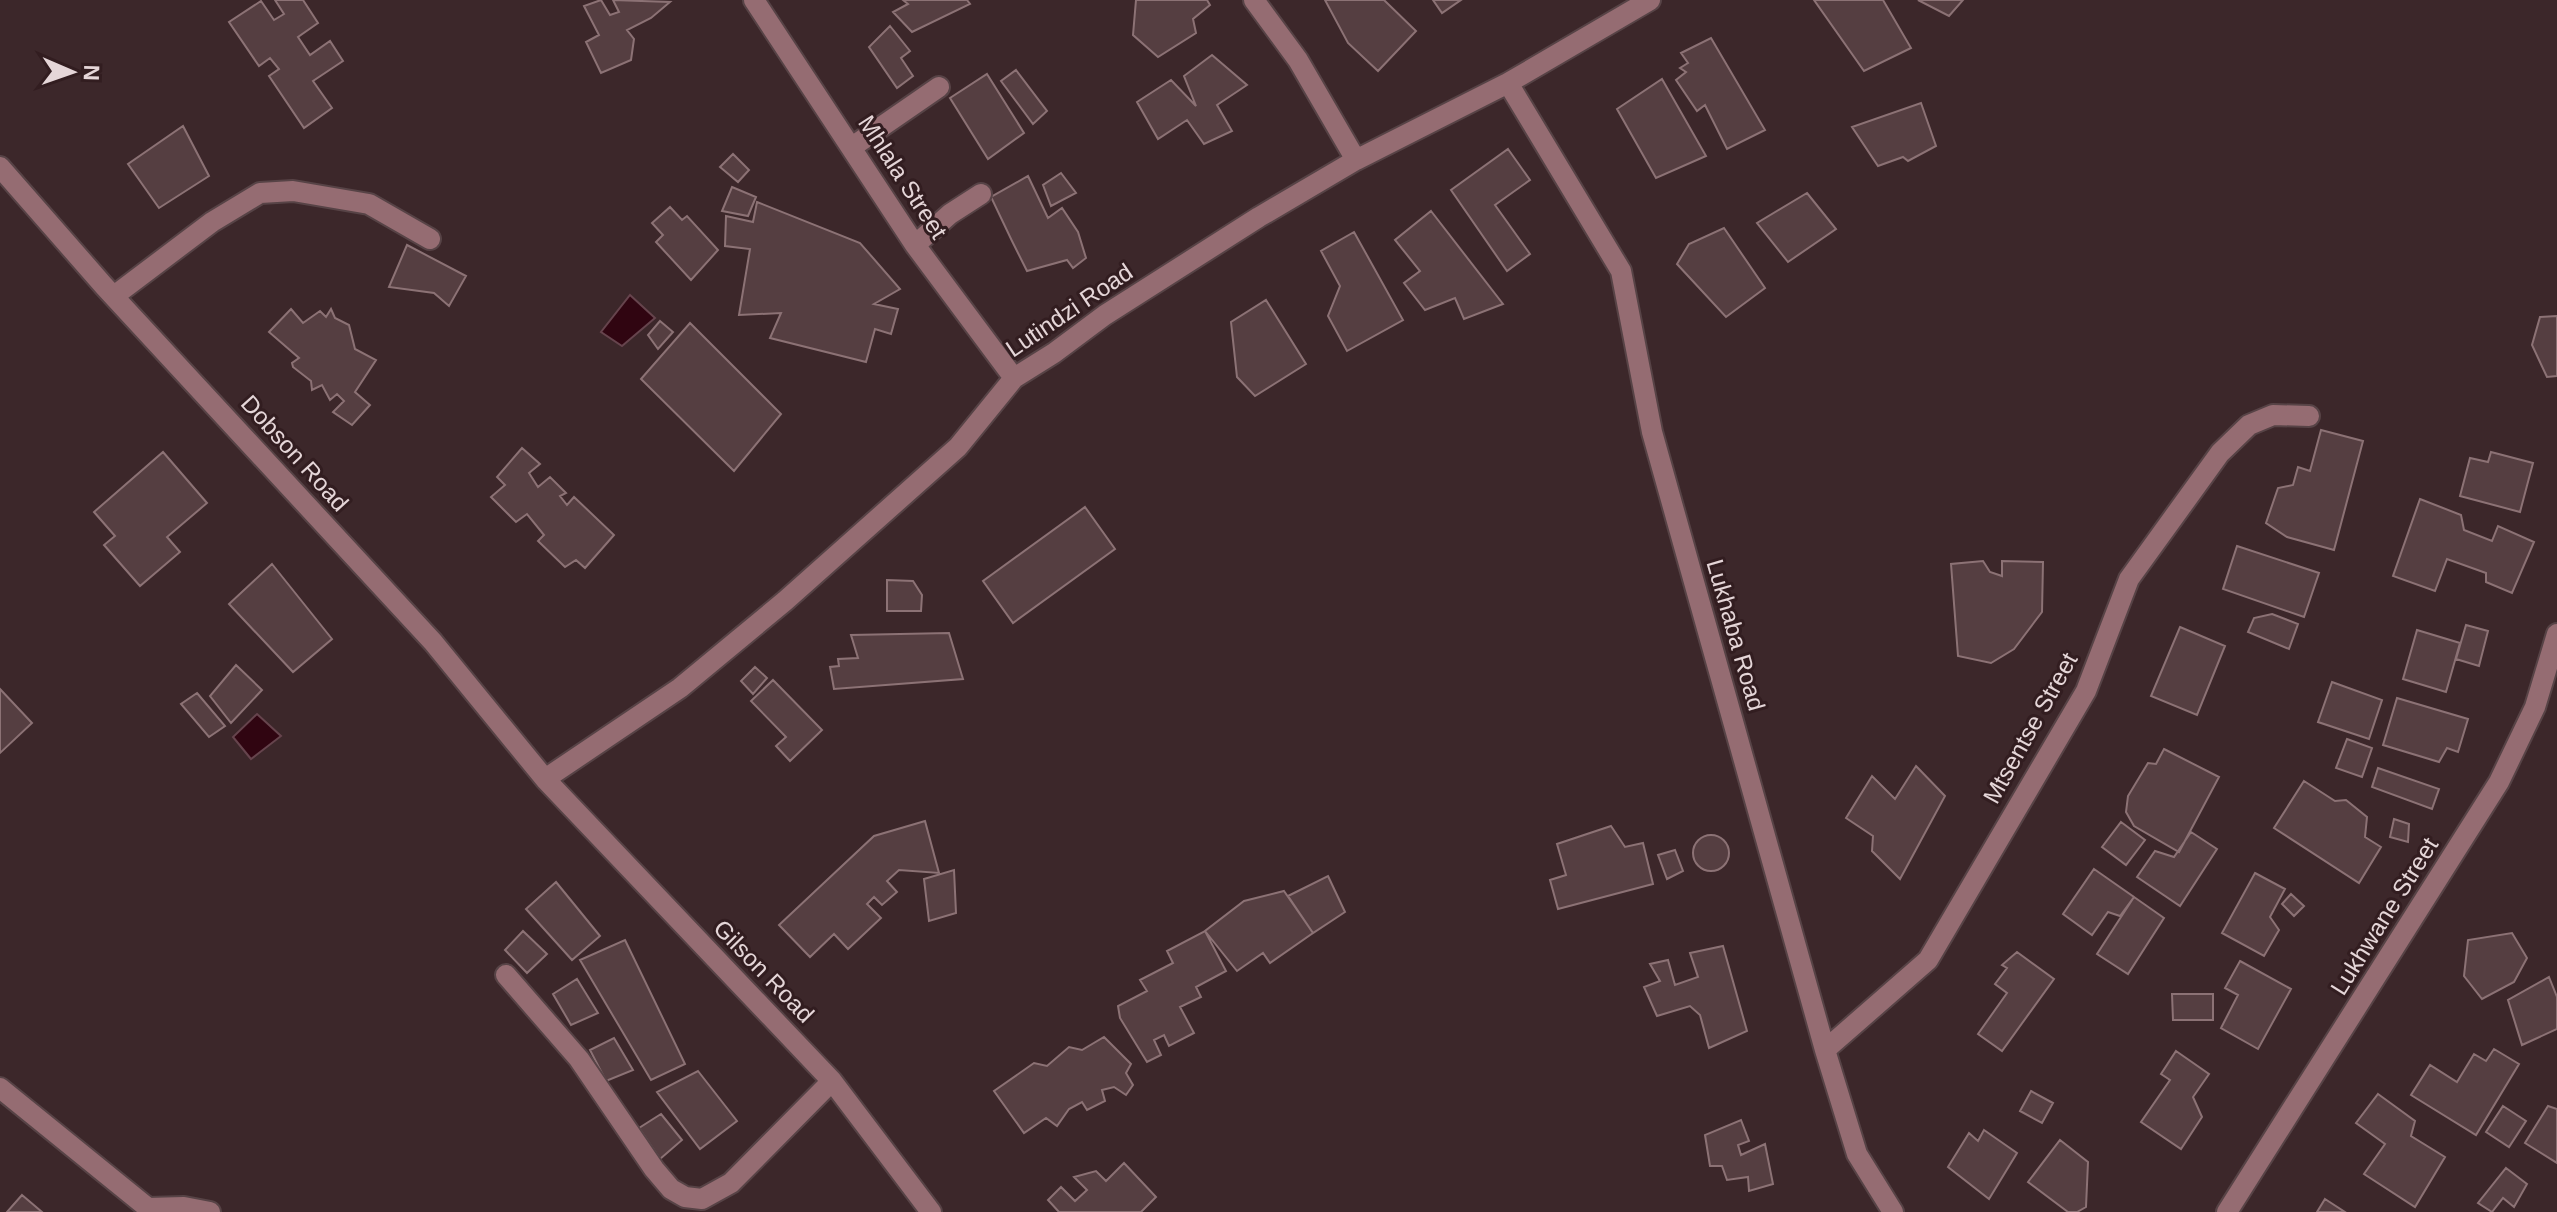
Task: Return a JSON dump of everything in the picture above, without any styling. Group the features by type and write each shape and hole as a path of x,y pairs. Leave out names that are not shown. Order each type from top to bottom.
{"street":[{"name":"Mhlala Street","path":"754,0 915,245 1014,378"},
{"path":"1254,0 1298,60 1356,160"},
{"name":"Lutindzi Road","path":"545,779 680,688 785,601 958,447 1014,378 1105,315 1356,160 1508,83 1650,0"},
{"name":"Lukhaba Road","path":"1508,83 1621,271 1652,432 1825,1050 1857,1154 1893,1212"},
{"path":"852,147 939,87"},
{"name":"Dobson Road","path":"0,167 114,296 433,642 545,779"},
{"path":"114,296 212,222 260,193 293,191 369,204 430,239"},
{"path":"915,245 950,214 981,194"},
{"name":"Mtsentse Street","path":"1825,1050 1928,960 2086,691 2129,579 2220,453 2249,425 2273,415 2309,416"},
{"name":"Lukhwane Street","path":"2227,1212 2499,782 2535,707 2557,634"},
{"name":"Gilson Road","path":"545,779 832,1081 931,1212"},
{"path":"506,975 579,1059 654,1169 671,1189 685,1197 702,1199 731,1183 832,1081"},
{"path":"0,1088 148,1208 184,1207 210,1212"},
{"path":"669,1212 685,1197"}],"shaded area":[{"path":"630,295 655,318 622,346 601,332"},
{"path":"257,714 281,736 251,759 233,737"}],"building":[{"path":"275,0 303,0 318,23 298,37 310,55 330,41 343,61 313,81 332,108 304,128 269,76 279,69 270,58 259,66 229,22 261,1 274,20 284,14"},
{"path":"601,0 610,15 619,12 613,0 670,2 651,18 627,30 634,39 631,60 601,73 586,42 599,35 584,6"},
{"path":"903,0 967,0 970,4 912,32 893,12 908,4"},
{"path":"1136,0 1207,0 1210,5 1193,19 1196,33 1158,57 1133,35"},
{"path":"1325,0 1384,0 1416,31 1378,71 1348,43"},
{"path":"1433,0 1461,0 1442,13"},
{"path":"1814,0 1883,0 1911,48 1864,71"},
{"path":"1918,0 1963,0 1949,16"},
{"path":"890,26 910,51 901,58 913,76 897,88 869,47"},
{"path":"1711,38 1765,130 1727,149 1705,105 1697,111 1676,80 1686,72 1680,68 1688,63 1681,53"},
{"path":"1212,55 1247,85 1217,105 1232,131 1204,144 1187,120 1158,139 1137,102 1171,80 1196,106 1184,76"},
{"path":"1016,70 1047,111 1033,124 1001,81"},
{"path":"987,74 1024,133 988,159 950,98"},
{"path":"1662,79 1706,156 1656,178 1617,109"},
{"path":"1921,103 1936,146 1908,161 1903,157 1878,166 1852,127"},
{"path":"183,126 209,176 159,208 128,164"},
{"path":"1508,149 1530,180 1495,205 1530,254 1507,271 1451,190"},
{"path":"733,154 749,170 738,182 720,167"},
{"path":"1061,173 1076,193 1051,206 1043,185"},
{"path":"1028,176 1048,218 1062,208 1078,232 1086,258 1073,268 1067,260 1027,271 1012,241 991,197"},
{"path":"732,187 756,197 748,216 722,211"},
{"path":"1807,193 1836,229 1788,262 1757,223"},
{"path":"757,202 860,243 900,289 874,304 898,309 891,334 875,329 866,362 770,338 781,313 739,315 750,249 725,246 726,216 753,222"},
{"path":"670,207 682,220 687,216 718,250 691,280 656,242 663,235 652,223"},
{"path":"1431,211 1503,304 1464,319 1455,298 1425,310 1404,283 1420,271 1395,240"},
{"path":"1724,228 1765,288 1726,317 1677,264 1689,244"},
{"path":"1354,232 1403,320 1347,351 1328,316 1340,286 1321,251"},
{"path":"407,245 466,276 449,306 434,293 389,287"},
{"path":"1266,300 1306,364 1255,396 1237,377 1231,322"},
{"path":"291,309 303,323 320,311 326,317 331,309 335,318 349,325 355,349 376,360 355,392 370,405 352,425 333,412 344,401 337,394 330,400 322,385 312,390 311,381 293,367 292,363 299,358 269,332"},
{"path":"2557,316 2557,376 2547,377 2532,345 2540,317"},
{"path":"660,321 673,332 658,349 648,335"},
{"path":"690,323 781,414 734,471 641,379"},
{"path":"2321,430 2363,441 2334,550 2287,537 2266,523 2278,488 2293,485 2298,467 2310,471"},
{"path":"522,448 540,464 529,473 538,487 550,477 566,493 560,496 567,505 574,497 614,535 585,568 576,560 565,567 538,541 544,535 527,514 516,522 491,497 505,485 497,477"},
{"path":"163,452 207,503 167,537 180,552 140,586 104,545 115,536 94,512"},
{"path":"2491,452 2533,463 2520,512 2460,496 2470,458 2488,462"},
{"path":"2420,499 2461,515 2464,530 2492,541 2498,526 2534,542 2512,593 2486,582 2486,573 2447,559 2435,591 2393,576"},
{"path":"1085,507 1115,549 1013,623 983,581"},
{"path":"2237,546 2319,573 2304,617 2223,589"},
{"path":"1983,561 1990,572 2002,576 2002,561 2043,562 2042,612 2014,649 1991,663 1958,656 1951,564"},
{"path":"272,564 332,639 293,672 229,604"},
{"path":"887,580 913,581 922,595 921,611 887,611"},
{"path":"2272,614 2298,624 2289,649 2248,632 2254,618"},
{"path":"2466,625 2488,631 2479,666 2456,659"},
{"path":"2180,627 2225,646 2197,715 2151,696"},
{"path":"2417,630 2460,643 2446,692 2403,679"},
{"path":"949,633 963,679 834,689 830,667 839,666 838,659 858,658 851,635"},
{"path":"236,665 262,690 231,723 210,696"},
{"path":"755,667 767,678 753,694 741,681"},
{"path":"773,680 822,730 790,761 776,746 786,737 751,701"},
{"path":"2332,682 2382,700 2369,739 2318,722"},
{"path":"0,689 32,723 0,753"},
{"path":"197,693 225,726 209,737 181,704"},
{"path":"2397,698 2468,719 2458,752 2447,748 2439,762 2383,745"},
{"path":"2347,739 2372,748 2362,777 2336,768"},
{"path":"2164,749 2219,777 2179,852 2134,826 2126,812 2128,796 2148,763 2156,764"},
{"path":"1916,766 1945,796 1900,879 1872,851 1873,836 1846,818 1872,776 1895,799"},
{"path":"2378,768 2439,789 2432,809 2372,787"},
{"path":"2304,781 2335,801 2346,800 2367,817 2365,837 2381,847 2359,883 2274,828"},
{"path":"2394,819 2409,824 2408,842 2390,837"},
{"path":"925,821 939,873 899,870 887,881 897,892 882,905 874,897 867,904 881,918 848,949 834,934 810,957 779,925 874,836"},
{"path":"2121,822 2145,840 2126,865 2102,847"},
{"path":"1611,826 1625,847 1643,843 1653,884 1558,909 1550,880 1566,875 1557,844"},
{"path":"2191,832 2217,849 2180,906 2137,877 2155,851 2174,857"},
{"path":"1711,835 1723,841 1729,853 1723,865 1711,871 1699,865 1693,853 1699,841"},
{"path":"1675,850 1683,871 1667,879 1658,855"},
{"path":"2094,869 2134,897 2120,916 2108,912 2092,935 2063,914"},
{"path":"954,870 956,913 929,921 924,879"},
{"path":"2255,873 2285,889 2270,917 2279,930 2264,956 2222,933"},
{"path":"1328,876 1345,912 1313,933 1288,896"},
{"path":"556,882 600,936 572,960 526,909"},
{"path":"1284,891 1313,933 1270,963 1263,953 1237,971 1205,931 1244,901"},
{"path":"2291,894 2304,906 2294,916 2282,904"},
{"path":"2134,897 2164,918 2128,974 2097,954"},
{"path":"523,931 547,954 527,973 505,950"},
{"path":"1205,931 1226,971 1196,987 1201,997 1180,1007 1194,1033 1169,1046 1164,1035 1154,1040 1161,1055 1147,1062 1120,1018 1118,1006 1147,991 1140,980 1173,963 1167,951"},
{"path":"2512,933 2527,958 2514,982 2482,999 2464,976 2468,940"},
{"path":"625,940 685,1064 651,1080 580,960"},
{"path":"1723,946 1747,1031 1709,1048 1700,1015 1690,1006 1657,1016 1644,987 1660,981 1650,964 1668,960 1675,985 1698,977 1690,953"},
{"path":"2017,952 2054,979 2002,1051 1978,1034 2007,993 1995,984 2007,968 2002,965"},
{"path":"2240,961 2291,989 2258,1049 2221,1028 2238,995 2225,988"},
{"path":"2549,977 2557,997 2557,1029 2522,1045 2508,1000"},
{"path":"577,979 598,1013 571,1025 553,994"},
{"path":"2172,994 2213,994 2213,1020 2173,1020"},
{"path":"1104,1037 1131,1064 1126,1073 1133,1085 1126,1095 1114,1087 1102,1090 1105,1101 1087,1110 1082,1102 1069,1109 1057,1126 1046,1118 1024,1133 994,1091 1034,1063 1047,1066 1069,1047 1082,1050"},
{"path":"614,1038 633,1070 606,1081 590,1050"},
{"path":"2494,1049 2519,1064 2476,1135 2411,1095 2430,1065 2457,1082 2474,1054 2486,1061"},
{"path":"2176,1051 2209,1074 2193,1097 2202,1117 2181,1149 2141,1122 2170,1080 2161,1074"},
{"path":"698,1071 737,1121 700,1149 657,1092"},
{"path":"2031,1091 2053,1103 2042,1123 2020,1111"},
{"path":"2378,1094 2415,1121 2411,1136 2445,1157 2415,1207 2364,1174 2385,1144 2356,1123"},
{"path":"2503,1106 2526,1121 2509,1147 2486,1132"},
{"path":"2548,1106 2557,1109 2557,1163 2525,1143"},
{"path":"661,1114 682,1140 660,1159 639,1128"},
{"path":"1741,1120 1749,1141 1738,1145 1741,1155 1765,1144 1773,1184 1749,1191 1748,1177 1727,1180 1722,1166 1710,1166 1705,1135"},
{"path":"1984,1130 2017,1153 1989,1199 1948,1167 1969,1133 1978,1141"},
{"path":"2060,1140 2088,1162 2086,1207 2077,1212 2068,1212 2028,1182"},
{"path":"1124,1163 1156,1197 1141,1212 1059,1212 1048,1200 1061,1187 1075,1201 1087,1190 1074,1177 1096,1171 1106,1181"},
{"path":"2506,1168 2527,1184 2514,1207 2503,1198 2492,1212 2478,1203"},
{"path":"22,1195 42,1212 7,1212"},
{"path":"2325,1199 2345,1212 2317,1212"}]}
